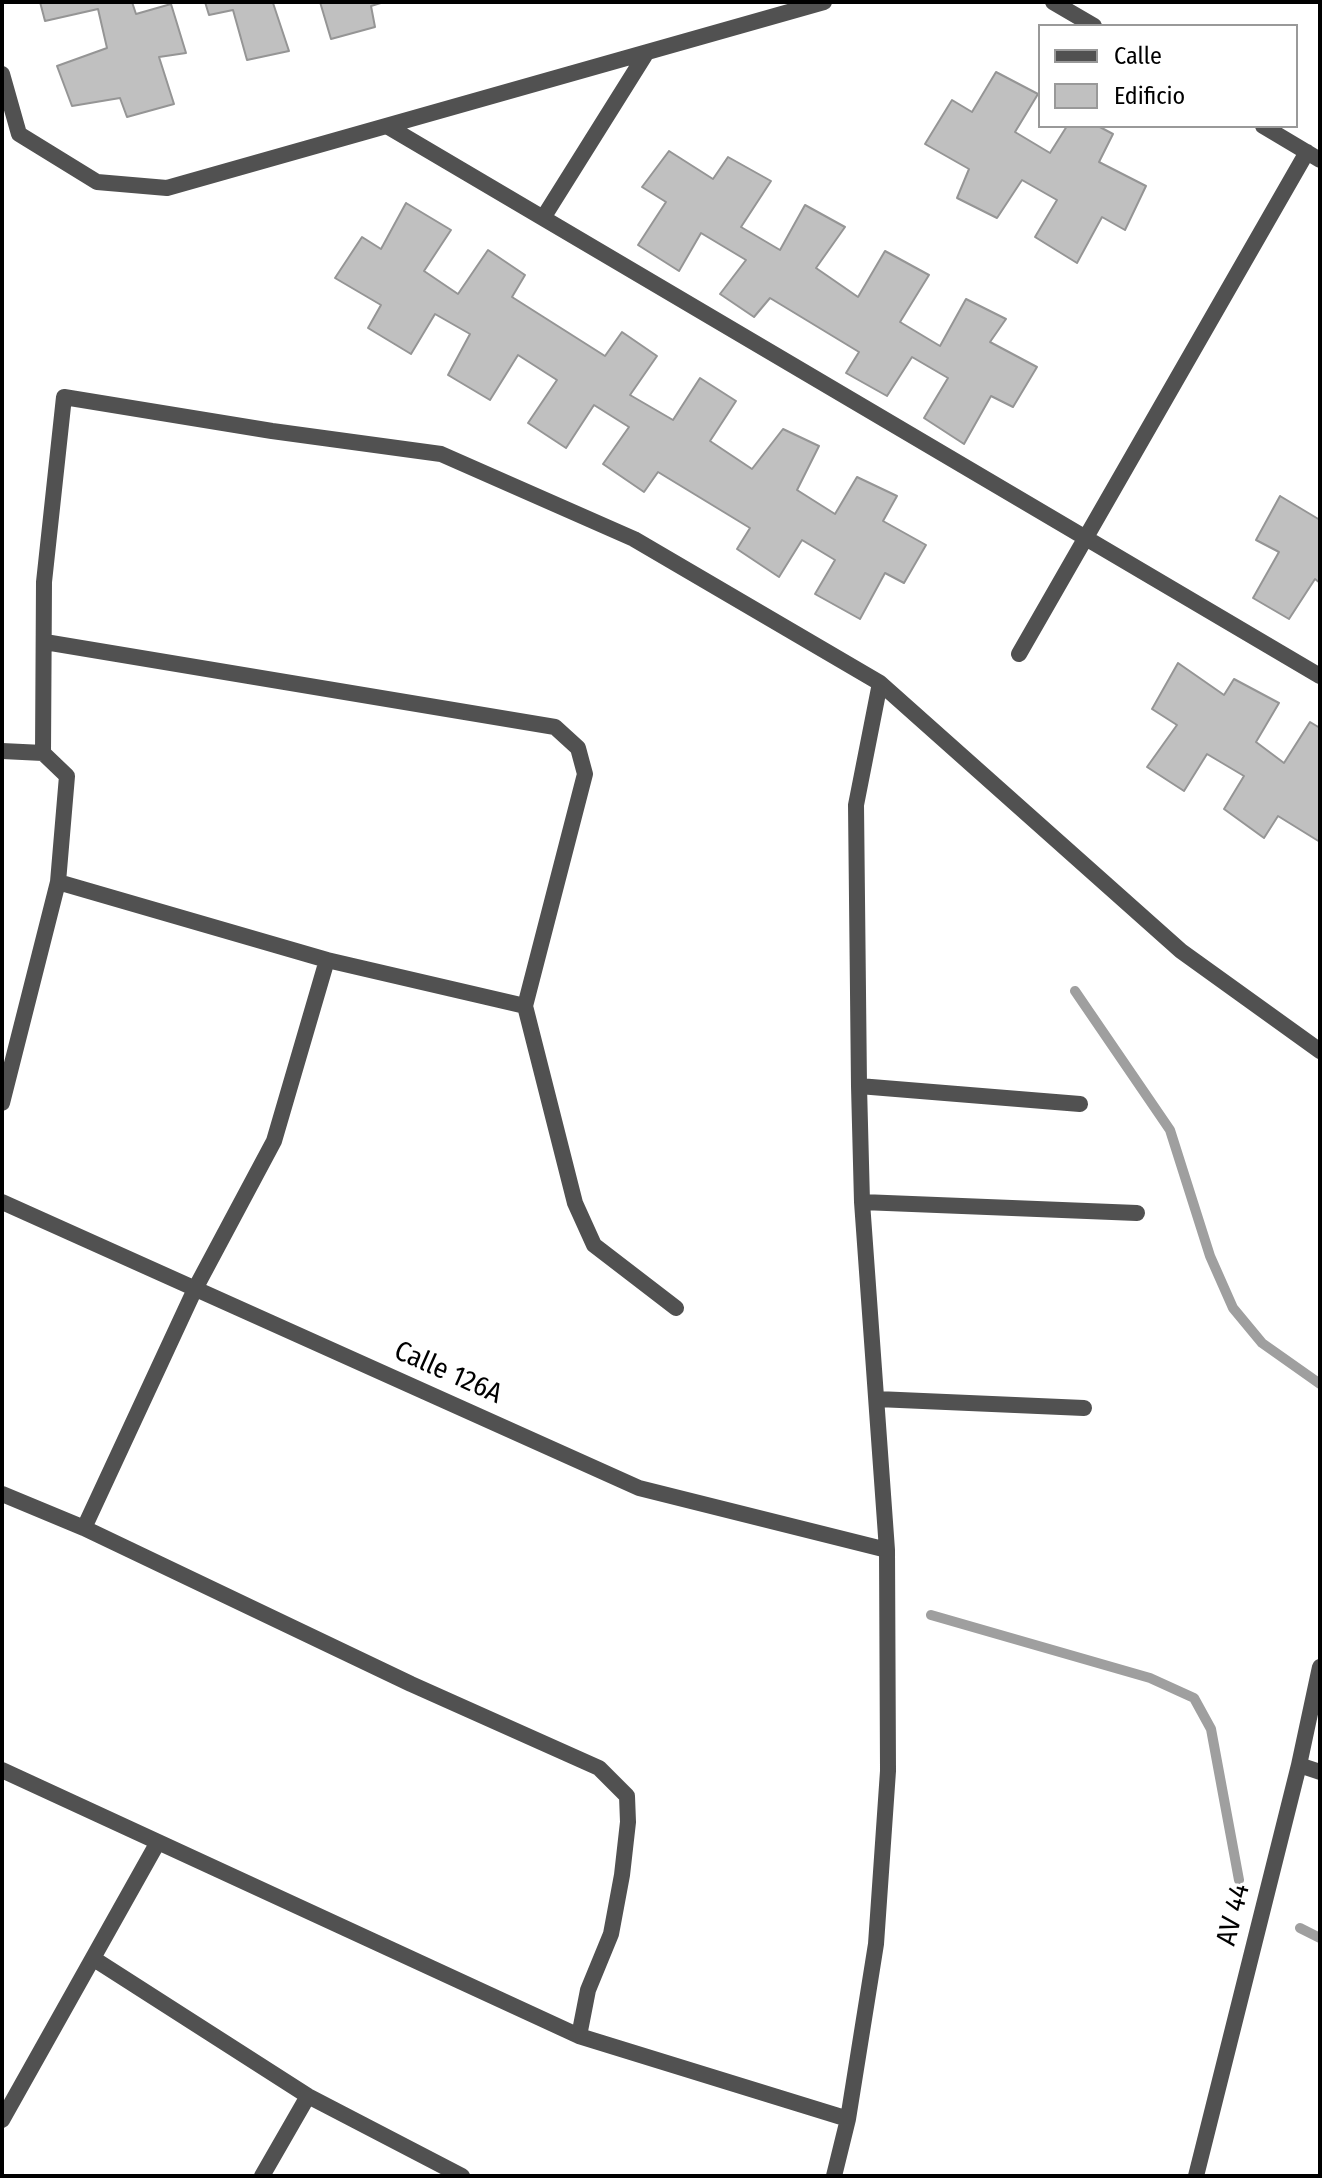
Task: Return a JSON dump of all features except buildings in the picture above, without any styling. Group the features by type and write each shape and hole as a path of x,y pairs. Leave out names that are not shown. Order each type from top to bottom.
{"street":[{"path":"2,74 19,134 97,182 167,188 824,2"},
{"path":"1053,2 1091,24"},
{"path":"543,218 647,52"},
{"path":"387,126 1320,676"},
{"path":"1019,654 1314,156 1266,128"},
{"path":"43,753 44,582 64,397 272,431 441,454 634,539 880,683 1181,951 1320,1051"},
{"path":"45,642 555,727 578,748 585,774 525,1006 575,1203 594,1245 676,1308"},
{"path":"834,2176 848,2119 876,1944 888,1771 887,1550 862,1202 856,805 880,683"},
{"path":"2,751 43,753 67,776 58,882 2,1103"},
{"path":"58,882 327,960 525,1006"},
{"path":"84,1528 195,1289 274,1141 327,960"},
{"path":"859,1086 1080,1104"},
{"name":"Calle 126A","path":"2,1202 639,1488 887,1550"},
{"path":"862,1202 1137,1213"},
{"path":"877,1399 1084,1408"},
{"path":"2,1494 84,1528 411,1684 599,1768 627,1796 628,1822 611,1934 588,1990 579,2036"},
{"name":"AV 44","path":"1196,2176 1299,1765 1320,1667"},
{"path":"1299,1765 1320,1772"},
{"path":"2,1770 579,2036 848,2119"},
{"path":"2,2120 158,1842"},
{"path":"94,1959 308,2096 462,2176"},
{"path":"262,2176 308,2096"}],"waterway":[{"path":"1075,991 1170,1130 1210,1256 1233,1308 1262,1343 1320,1384"},
{"path":"931,1615 1150,1678 1194,1698 1211,1729 1239,1880"},
{"path":"1300,1928 1320,1938"}]}
